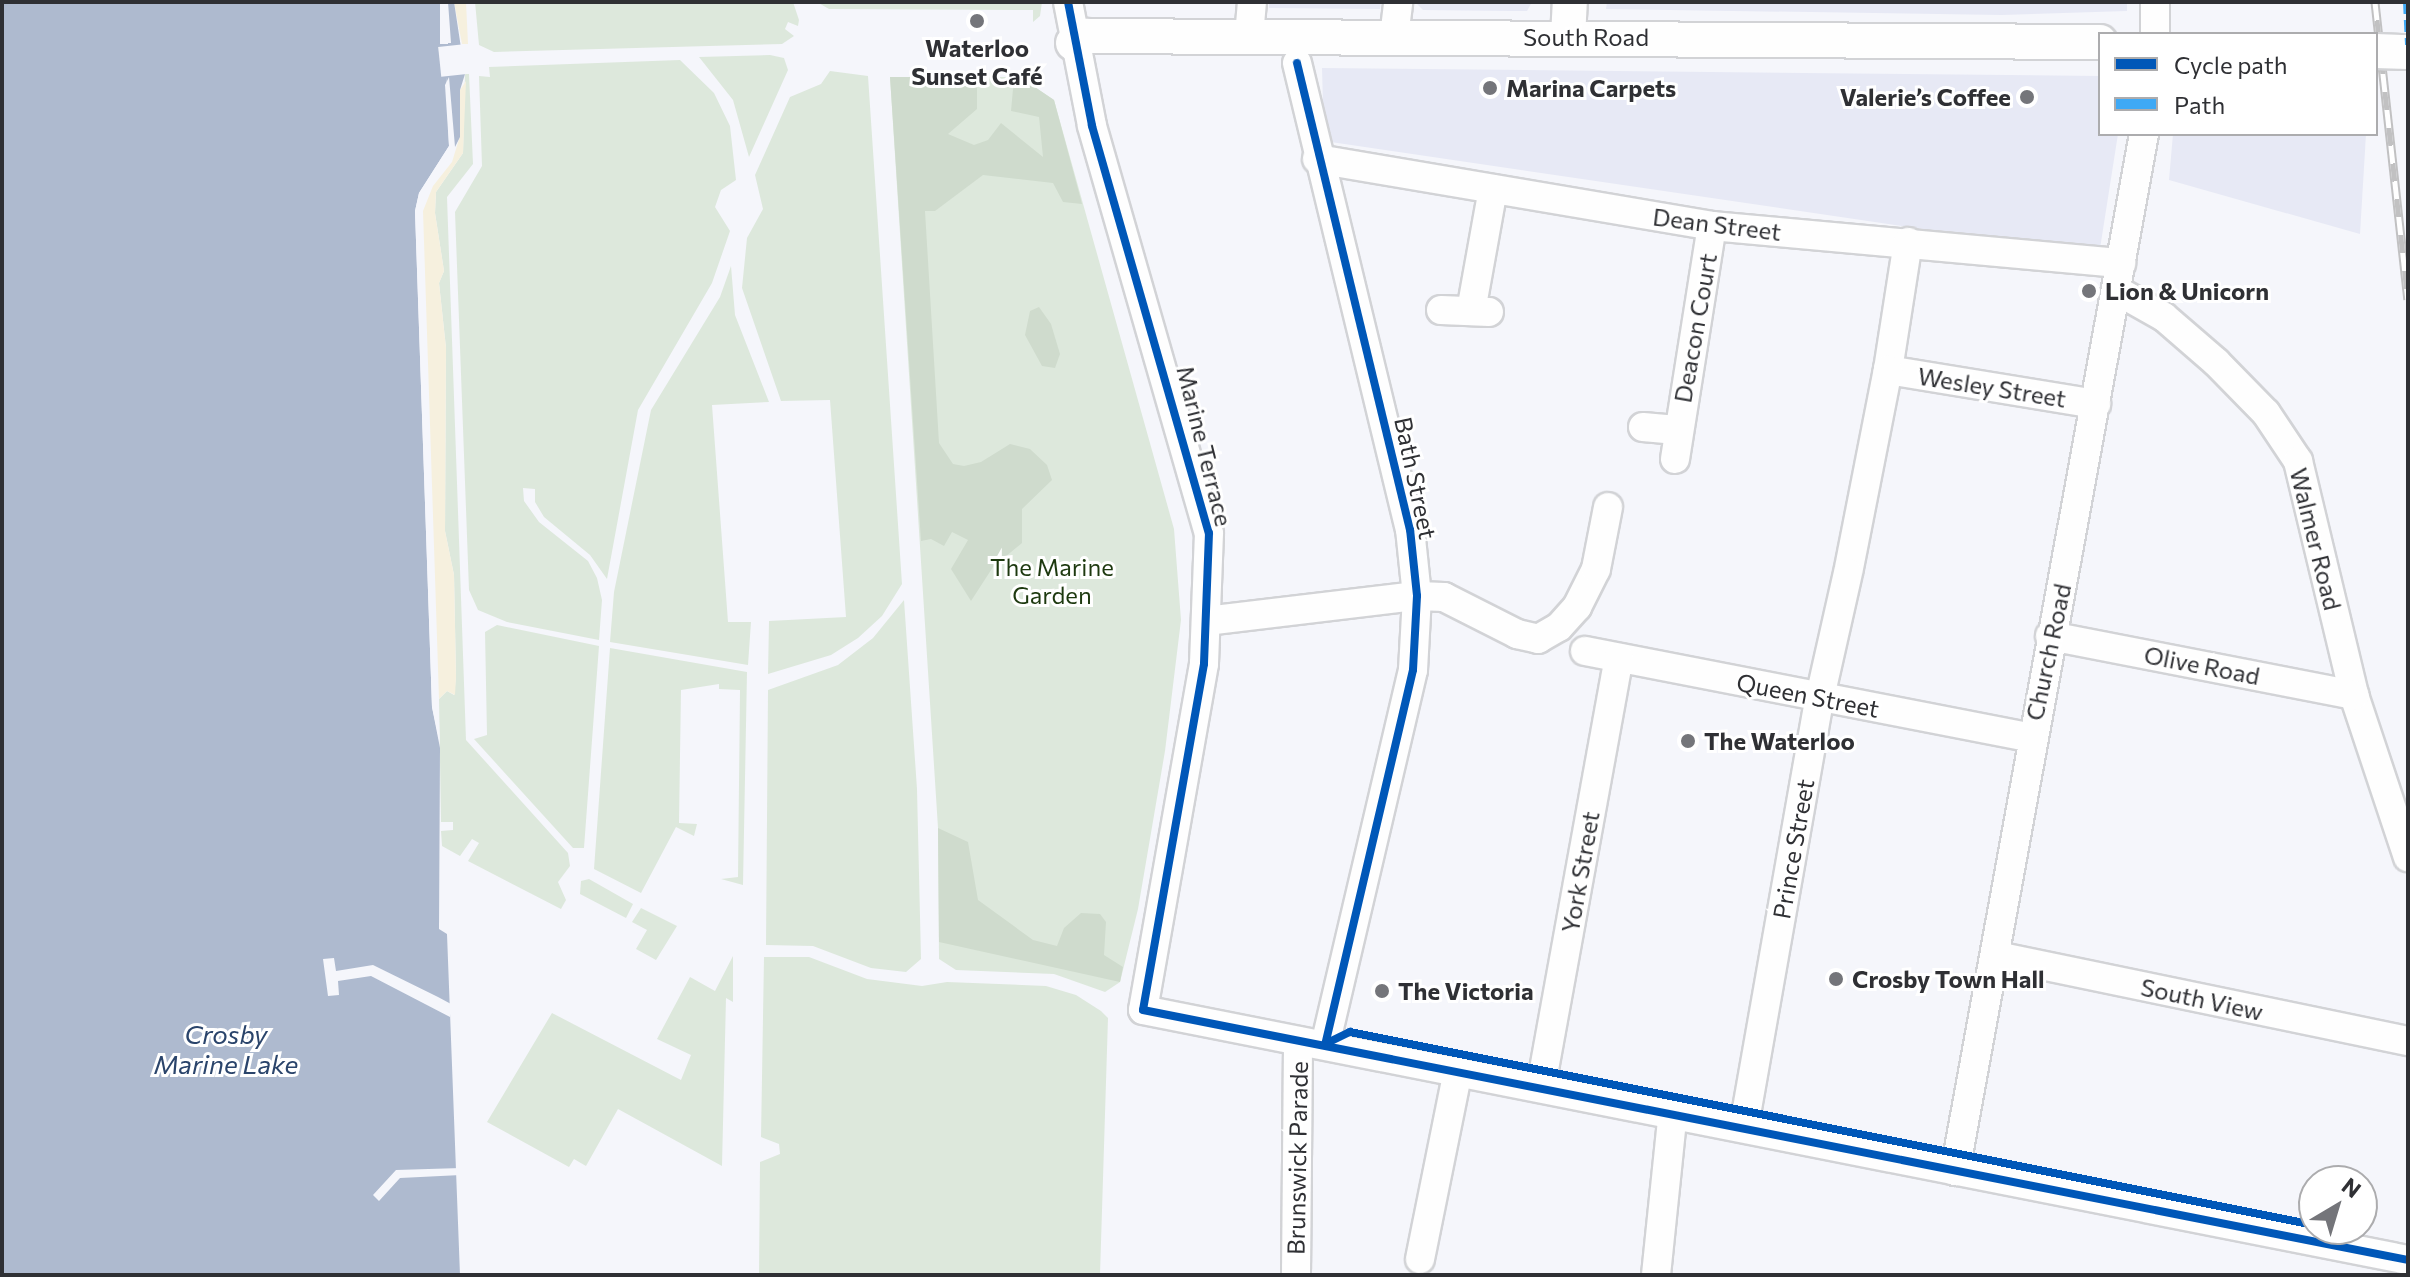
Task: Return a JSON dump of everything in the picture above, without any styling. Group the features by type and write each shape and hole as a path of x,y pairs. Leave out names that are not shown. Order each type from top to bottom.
{"street":[{"name":"Marine Terrace","path":"1068,2 1073,43 1209,533 1206,621 1190,752 1143,1010 1312,1042"},
{"path":"1249,36 1252,2"},
{"path":"1394,37 1398,2"},
{"path":"1568,37 1570,2"},
{"path":"2155,2 2155,32"},
{"name":"South Road","path":"1073,43 1087,36 2098,42"},
{"path":"2378,51 2408,52"},
{"name":"Bath Street","path":"1297,63 1317,159 1410,529 1417,596 1413,670 1312,1042"},
{"name":"Church Road","path":"1955,1171 1997,956 2031,738 2096,404 2144,136"},
{"name":"Dean Street","path":"1317,159 1712,226 1908,242 2119,277"},
{"path":"1441,310 1481,312 1493,189"},
{"name":"Deacon Court","path":"1675,459 1677,430 1712,226"},
{"name":"Wesley Street","path":"1849,571 1888,370 1908,242"},
{"name":"Walmer Road","path":"2119,277 2216,362 2266,413 2298,461 2354,695 2408,857"},
{"name":"Wesley Street","path":"1888,370 2096,404"},
{"name":"Deacon Court","path":"1643,427 1677,430"},
{"path":"1206,621 1417,596 1444,597 1517,634 1538,639 1559,627 1577,607 1596,569 1608,507"},
{"name":"Prince Street","path":"1744,1126 1820,697 1849,571"},
{"name":"Olive Road","path":"2050,636 2354,695"},
{"name":"Queen Street","path":"1585,651 2031,738"},
{"name":"York Street","path":"1541,1086 1619,658"},
{"name":"South View","path":"1997,956 2408,1041"},
{"path":"1312,1042 1673,1111 1955,1171 2408,1260"},
{"name":"Brunswick Parade","path":"1296,1275 1312,1042"},
{"path":"1420,1259 1458,1071"},
{"path":"1656,1275 1673,1111"}],"shaded area":[{"path":"1269,2 1381,2 1380,9 1269,8"},
{"path":"1415,2 1532,2 1527,11 1511,11 1423,10"},
{"path":"1607,2 2127,2 2127,11 2002,15 1606,9"},
{"path":"1322,68 2098,76 2098,136 2118,136 2099,255 1324,141"},
{"path":"2173,136 2366,136 2360,234 2169,180"}],"green space":[{"path":"475,2 793,2 799,20 798,26 788,22 785,29 794,36 782,44 494,52 479,45"},
{"path":"817,2 1042,2 1040,16 1033,22 1033,10 829,9"},
{"path":"770,55 784,58 788,70 749,157 733,100 699,57"},
{"path":"680,60 714,93 730,126 736,180 721,190 715,207 730,231 712,283 638,410 607,579 590,555 544,517 535,502 535,489 523,488 524,501 539,522 588,561 597,578 602,600 599,640 507,622 478,610 469,590 455,212 482,166 479,76 490,77 489,67"},
{"path":"830,71 868,76 902,584 882,616 858,638 831,655 768,674 769,621 846,617 830,400 781,401 742,288 747,238 763,209 755,175 790,97 821,84"},
{"path":"465,74 469,74 473,164 447,197 466,740 568,853 570,866 558,882 566,900 561,909 468,861 479,843 472,839 460,856 442,846 441,831 453,830 453,822 441,822 439,699 447,691 454,695 456,677 454,575 445,531 446,348 439,283 444,271 435,213 436,192 463,153"},
{"name":"The Marine Garden","path":"890,77 1020,77 1054,100 1174,529 1181,620 1165,751 1138,909 1120,982 1105,992 1054,974 956,970 939,959 938,828"},
{"path":"890,77 977,77 977,109 948,134 974,145 988,140 1001,123 1043,157 1039,117 1011,111 1013,89 1020,77 1054,100 1082,204 1063,202 1053,183 983,175 935,211 925,211 939,443 953,464 964,466 981,462 1010,444 1030,449 1047,465 1052,480 1022,509 1022,543 993,567 971,601 951,569 968,540 952,532 944,546 931,539 921,541"},
{"path":"731,266 735,315 769,402 712,405 728,622 751,622 748,665 610,642 614,592 651,410 720,297"},
{"path":"1039,307 1051,324 1060,354 1055,368 1042,366 1025,335 1030,311"},
{"path":"904,600 917,789 921,959 906,972 871,968 813,946 766,945 768,690 838,665 873,638"},
{"path":"497,625 599,646 584,848 573,848 474,739 487,735 485,632"},
{"path":"610,648 747,672 743,885 721,879 738,877 740,690 719,689 719,684 681,690 679,823 697,824 694,836 676,827 641,893 594,869"},
{"path":"938,828 968,842 978,900 1033,940 1057,946 1064,928 1081,913 1100,914 1106,922 1104,955 1123,967 1120,982 939,942"},
{"path":"589,879 633,904 626,918 580,894 581,881"},
{"path":"641,908 677,926 656,960 636,949 647,930 632,922"},
{"path":"733,956 733,1002 726,998 722,1166 618,1109 586,1166 574,1159 569,1167 487,1122 552,1013 681,1080 691,1055 657,1039 690,977 715,991"},
{"path":"764,957 809,957 867,979 922,986 947,982 1046,986 1076,995 1101,1011 1108,1018 1100,1275 759,1275 760,1162 780,1154 779,1144 761,1137"}],"sand":[{"path":"454,2 466,2 468,44 462,44"},
{"path":"466,81 463,153 436,192 435,213 444,271 439,283 446,348 445,531 454,575 456,677 455,695 447,691 439,699 423,211 433,186 452,162 460,136 460,90"}],"water":[{"name":"Crosby Marine Lake","path":"2,2 440,2 444,43 451,43 448,2 454,2 465,74 460,90 460,137 455,147 449,77 445,85 449,146 419,193 415,211 432,707 440,748 439,929 447,934 460,1275 2,1275"}],"pier":[{"path":"440,2 448,2 448,44 440,44"},
{"path":"466,44 469,74 441,77 438,47"},
{"path":"446,77 454,151 423,195 419,212 440,744 432,707 415,211 419,193 449,146"},
{"path":"334,958 336,971 373,965 438,997 451,1004 450,1017 371,976 338,981 339,995 328,996 323,959"},
{"path":"461,1168 461,1175 400,1178 379,1201 373,1195 396,1170"}],"railway":[{"path":"2375,2 2408,299"}],"marked path":[{"path":"2406,2 2408,45"}],"cycle path":[{"path":"1068,2 1092,126 1209,533 1204,664 1143,1010 2408,1260"},
{"path":"1297,63 1410,529 1417,596 1413,670 1325,1044"},
{"path":"1325,1044 1350,1032 2298,1222"}],"place":[{"name":"Waterloo Sunset Café","path":"977,21"},
{"name":"Marina Carpets","path":"1490,88"},
{"name":"Valerie’s Coffee","path":"2027,97"},
{"name":"Lion & Unicorn","path":"2089,291"},
{"name":"The Waterloo","path":"1688,741"},
{"name":"Crosby Town Hall","path":"1836,979"},
{"name":"The Victoria","path":"1382,991"}]}
